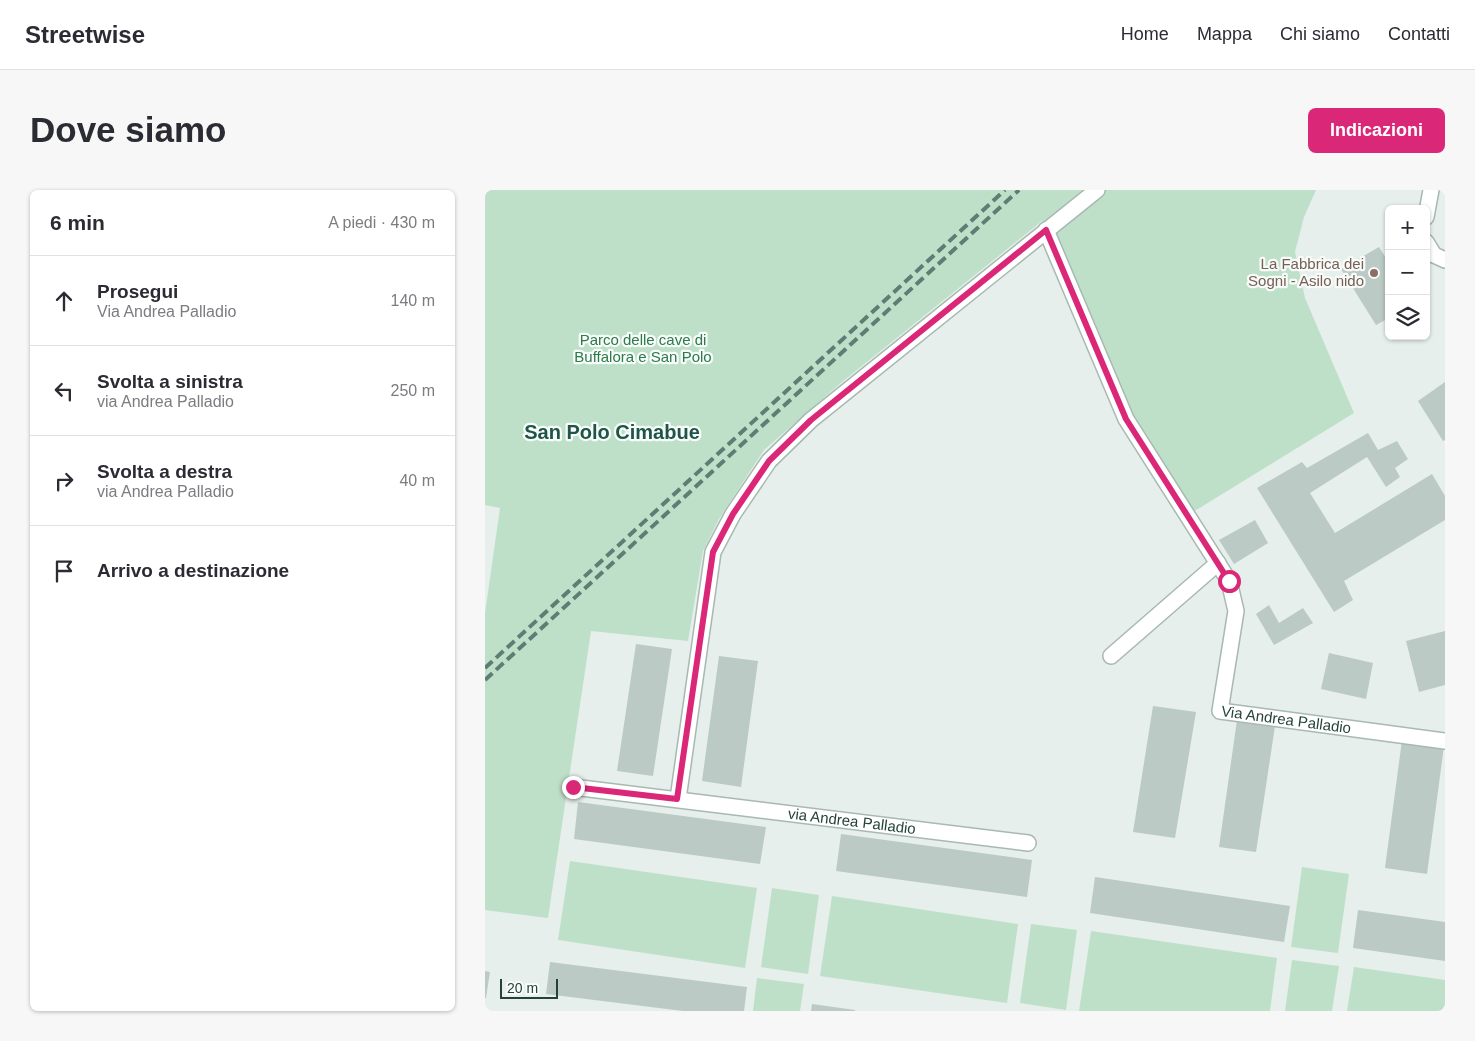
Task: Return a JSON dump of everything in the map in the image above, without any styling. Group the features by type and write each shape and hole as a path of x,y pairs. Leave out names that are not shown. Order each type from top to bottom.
{"street":[{"path":"677,799 713,552 733,514 769,461 811,420 1097,190"},
{"path":"1428,205 1431,190"},
{"name":"Via Andrea Palladio","path":"1046,230 1126,419 1229,581 1236,611 1219,710 1445,741"},
{"path":"1430,248 1434,255 1445,260"},
{"path":"1111,656 1218,563"},
{"name":"via Andrea Palladio","path":"573,787 1028,843"}],"green space":[{"name":"Parco delle cave di Buffalora e San Polo","path":"485,190 1316,190 1304,217 1295,252 1305,298 1354,413 1193,512 1130,418 1042,221 842,382 764,450 719,519 703,551 688,641 591,631 548,918 485,910 485,613 500,508 485,505"},
{"path":"570,861 757,888 745,968 558,940"},
{"path":"1302,867 1349,874 1338,953 1291,947"},
{"path":"772,888 819,895 808,974 761,967"},
{"path":"832,896 1018,924 1007,1003 820,976"},
{"path":"1031,924 1077,930 1066,1010 1020,1003"},
{"path":"1091,931 1277,958 1270,1011 1079,1011"},
{"path":"1292,960 1339,966 1332,1011 1285,1011"},
{"path":"1354,967 1445,980 1445,1011 1347,1011"},
{"path":"757,978 804,984 800,1011 753,1011"}],"building":[{"path":"1379,247 1385,257 1385,320 1376,325 1341,269"},
{"path":"1445,382 1445,440 1443,441 1418,401"},
{"path":"1368,433 1378,450 1397,441 1408,459 1395,468 1400,477 1386,487 1367,457 1310,493 1335,533 1432,474 1445,496 1445,520 1344,581 1353,600 1334,612 1257,488 1302,462 1307,468"},
{"path":"1255,520 1268,543 1234,564 1219,540"},
{"path":"1269,605 1279,623 1303,608 1313,623 1274,645 1256,614"},
{"path":"1445,631 1445,685 1419,692 1406,641"},
{"path":"636,644 672,649 653,776 617,771"},
{"path":"1329,653 1373,663 1366,699 1321,689"},
{"path":"719,656 758,661 741,787 702,781"},
{"path":"1153,706 1196,712 1175,838 1133,832"},
{"path":"1237,720 1275,726 1256,852 1219,847"},
{"path":"1402,740 1444,746 1427,874 1385,868"},
{"path":"578,802 766,827 760,864 574,839"},
{"path":"841,834 1032,860 1027,897 836,871"},
{"path":"1095,877 1290,906 1284,942 1090,913"},
{"path":"1358,910 1445,922 1445,961 1353,948"},
{"path":"550,962 747,987 744,1011 683,1011 546,994"},
{"path":"485,971 490,972 486,998 485,998"},
{"path":"812,1004 855,1010 855,1011 811,1011"}],"railway":[{"path":"485,668 1005,190"},
{"path":"485,680 1019,190"}],"place":[{"name":"La Fabbrica dei Sogni - Asilo nido","path":"1374,273"}],"district":[{"name":"San Polo Cimabue","path":"612,432"}],"route":[{"path":"573,787 677,799 713,552 733,514 769,461 811,420 1046,230 1126,419 1229,581"}]}
